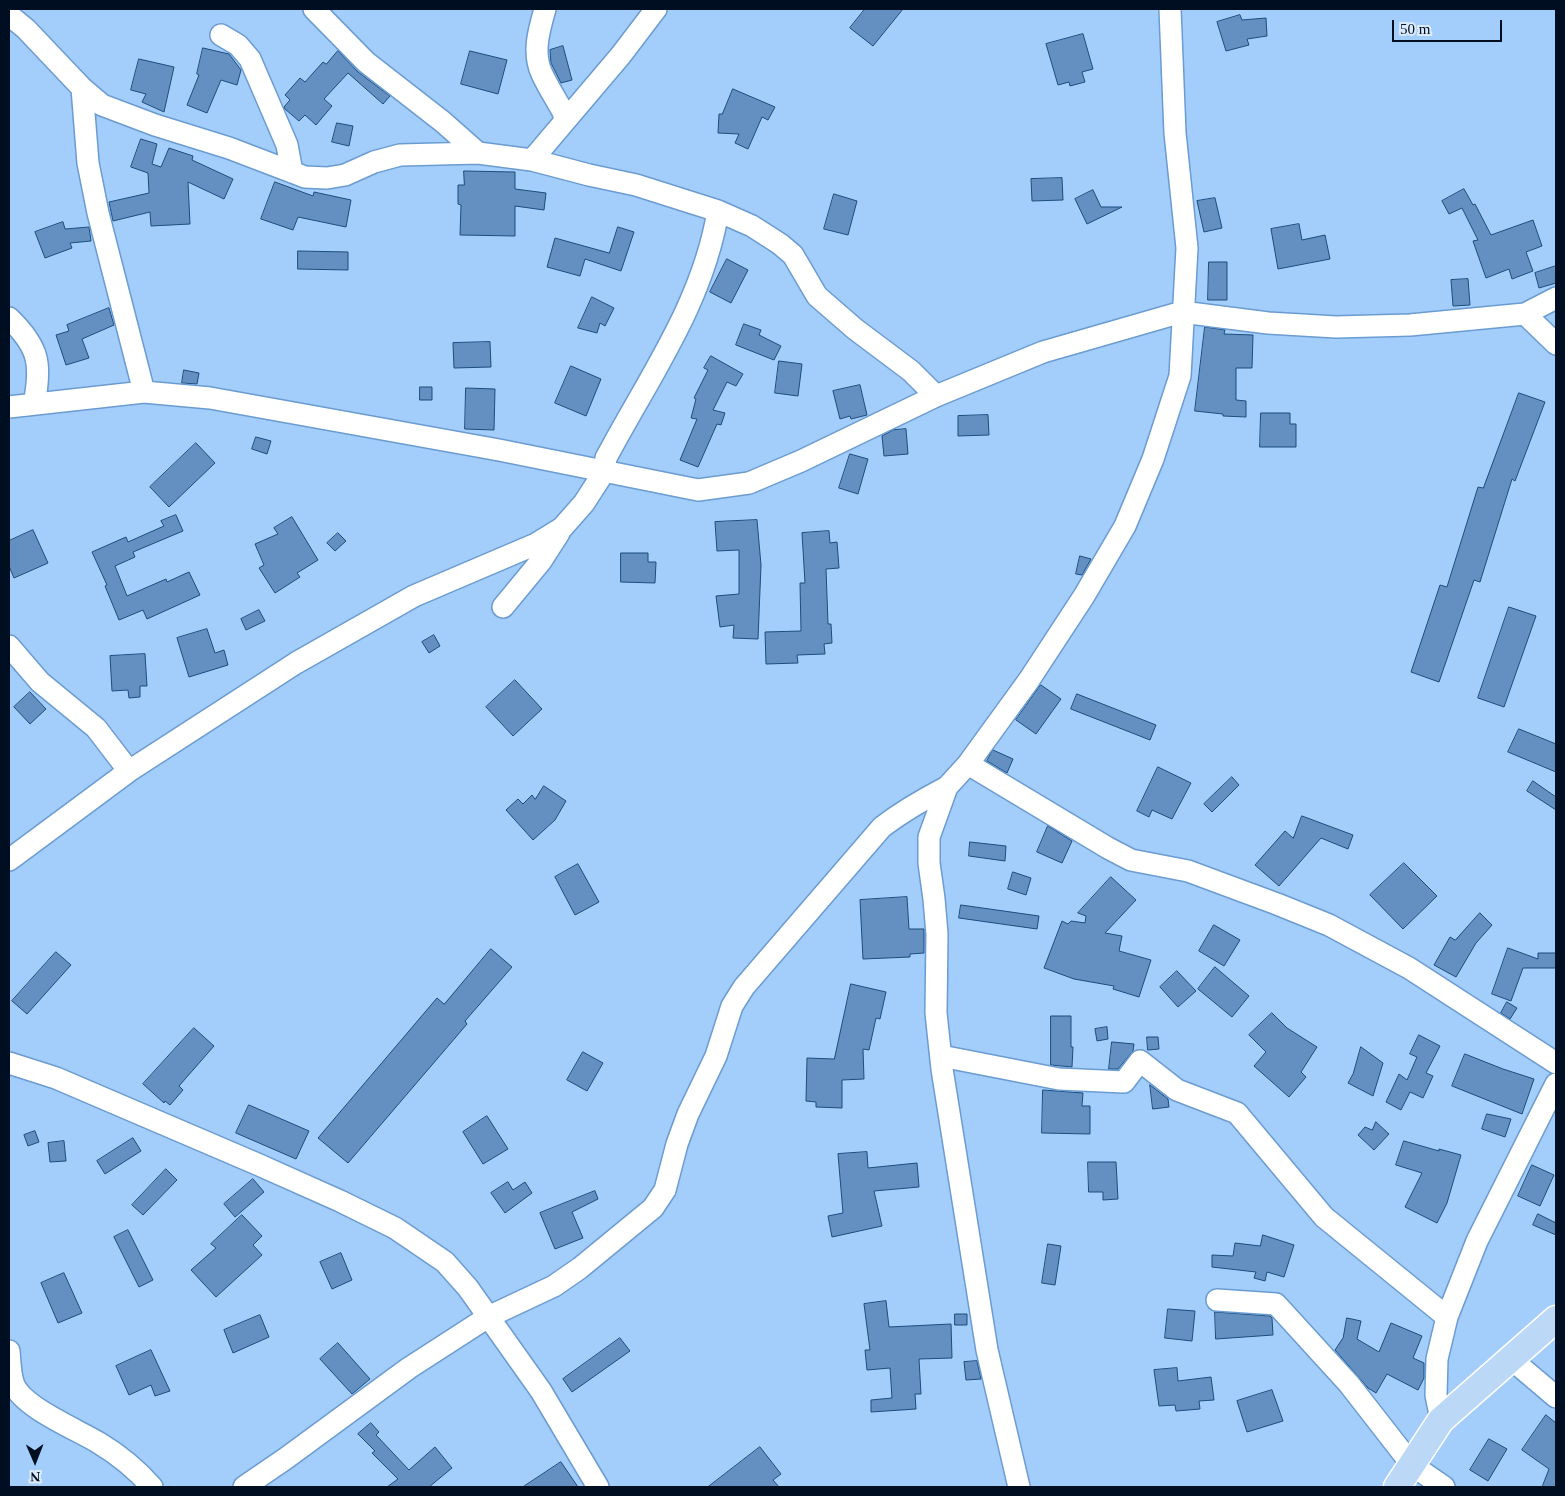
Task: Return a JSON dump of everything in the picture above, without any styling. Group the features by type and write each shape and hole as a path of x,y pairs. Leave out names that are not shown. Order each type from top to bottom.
{"main road":[{"path":"1398,1487 1441,1420 1556,1319"}],"street":[{"path":"314,9 366,62 436,116 478,153"},
{"path":"545,9 538,34 537,52 541,72 565,119"},
{"path":"532,160 565,119 621,56 656,9"},
{"path":"244,1487 409,1368 488,1317 554,1286 580,1268 653,1208 665,1190 688,1114 716,1056 732,1006 744,987 882,827 901,812 947,787 968,764 1029,680 1084,596 1125,526 1153,459 1180,376 1187,248 1175,132 1170,9"},
{"path":"9,15 26,29 82,88 102,105 229,148 305,177 326,178 345,175 374,162 400,155 478,153 532,160 636,185 718,211 752,226 793,255 817,296 855,329 910,371 936,396"},
{"path":"221,35 238,45 250,59 286,145 292,172"},
{"path":"82,88 88,163 98,213 144,392"},
{"path":"503,607 541,561 562,528 584,502 604,472 606,458 668,349 697,287 714,235 718,211"},
{"path":"9,407 144,392 219,400 499,450 698,490 749,484 936,396 1043,352 1182,312 1268,324 1336,327 1410,325 1525,314 1556,298"},
{"path":"1525,314 1556,344"},
{"path":"9,318 23,331 36,354 39,379 34,404"},
{"path":"9,860 129,771 296,663 414,596 536,544 562,528"},
{"path":"9,646 40,682 96,728 129,771"},
{"path":"968,764 1131,860 1188,871 1329,925 1409,968 1556,1063"},
{"path":"947,787 929,837 929,863 937,934 936,1013 987,1350 1019,1487"},
{"path":"941,1056 1059,1079 1124,1082 1140,1061 1178,1090 1237,1113 1324,1217 1447,1317"},
{"path":"9,1063 56,1078 257,1164 396,1228 445,1262 468,1288 541,1391 598,1487"},
{"path":"1441,1420 1436,1395 1437,1360 1447,1317 1477,1242 1556,1084"},
{"path":"1217,1300 1276,1304 1350,1384 1412,1465 1444,1487"},
{"path":"9,1350 14,1385 22,1396 66,1426 99,1443 130,1464 152,1487"},
{"path":"1510,1358 1556,1397"}],"building":[{"path":"865,9 903,9 873,46 850,28"},
{"path":"1240,15 1242,20 1266,18 1267,36 1247,39 1249,45 1226,51 1217,22"},
{"path":"1083,34 1093,69 1082,72 1085,82 1070,86 1069,82 1058,85 1046,44"},
{"path":"563,46 572,80 561,83 551,63 550,50"},
{"path":"203,48 229,54 241,70 237,85 221,80 207,113 187,105 199,75 197,74"},
{"path":"338,51 358,72 390,96 383,104 348,73 324,99 332,106 316,125 305,115 299,121 285,109 284,107 290,100 285,95 300,78 305,82 323,62 326,64"},
{"path":"470,51 507,60 498,94 461,84"},
{"path":"139,59 174,67 164,112 142,102 146,94 131,90"},
{"path":"733,89 775,107 768,120 762,117 748,149 735,143 739,134 718,133 719,114 722,114"},
{"path":"337,123 353,126 349,146 332,142"},
{"path":"141,139 157,144 152,164 161,167 169,148 193,156 192,160 233,179 224,199 188,182 190,224 151,226 150,212 113,221 109,202 149,193 148,173 131,167"},
{"path":"464,171 515,172 515,189 546,193 544,210 515,206 515,236 460,235 461,205 458,204 458,185 464,185"},
{"path":"1062,178 1063,200 1032,201 1031,179"},
{"path":"275,182 313,196 314,192 351,200 346,227 298,217 293,230 261,219"},
{"path":"1464,189 1473,205 1475,204 1491,235 1533,220 1542,246 1526,252 1533,271 1512,279 1509,269 1486,278 1473,241 1478,240 1462,208 1449,214 1442,201"},
{"path":"1093,190 1101,207 1122,207 1087,224 1075,199"},
{"path":"834,194 857,201 848,235 824,229"},
{"path":"1215,198 1222,228 1204,232 1197,201"},
{"path":"63,222 65,229 89,227 91,241 70,243 72,248 45,258 35,232"},
{"path":"1299,224 1302,240 1325,235 1330,259 1278,269 1271,229"},
{"path":"618,227 634,232 621,271 585,259 580,276 547,267 555,238 609,253"},
{"path":"298,251 348,252 348,270 298,269"},
{"path":"727,259 748,270 731,303 710,292"},
{"path":"1209,262 1227,262 1227,300 1208,300"},
{"path":"1556,266 1556,283 1539,288 1535,273"},
{"path":"1468,279 1470,305 1453,306 1451,280"},
{"path":"592,297 614,308 605,326 600,323 597,333 578,328"},
{"path":"109,308 114,325 82,339 89,358 66,365 56,335 69,331 67,325"},
{"path":"744,324 761,330 759,335 781,346 774,360 736,345"},
{"path":"1205,327 1225,330 1224,334 1253,335 1252,368 1236,368 1236,400 1246,401 1246,417 1223,416 1223,414 1195,411"},
{"path":"490,342 491,367 454,368 453,343"},
{"path":"711,356 743,374 736,386 727,382 713,410 725,413 721,425 717,424 698,467 680,460 697,419 691,418 696,399 694,398 708,370 704,368"},
{"path":"779,361 802,364 798,396 775,393"},
{"path":"571,366 601,379 586,416 555,403"},
{"path":"184,370 199,373 197,384 182,383"},
{"path":"860,385 867,415 851,419 850,416 840,419 833,391"},
{"path":"420,387 432,387 432,400 420,400"},
{"path":"466,388 495,389 494,430 465,429"},
{"path":"1519,393 1545,402 1515,481 1512,479 1480,582 1474,580 1439,682 1411,672 1440,585 1447,587 1478,487 1483,488"},
{"path":"1261,413 1290,413 1290,424 1296,424 1296,447 1260,447"},
{"path":"988,415 989,435 958,436 958,416"},
{"path":"906,429 908,454 884,456 882,436 893,430"},
{"path":"256,437 271,441 267,454 252,449"},
{"path":"196,443 215,463 169,507 150,487"},
{"path":"850,454 868,459 858,494 839,488"},
{"path":"176,515 183,531 133,552 135,557 115,566 127,596 166,579 167,582 189,572 200,595 147,619 143,610 119,620 105,586 107,585 92,552 126,537 128,542 164,526 161,521"},
{"path":"292,517 318,560 297,573 300,577 275,593 259,568 264,565 255,544 278,534 274,528"},
{"path":"757,520 761,565 758,639 733,638 734,625 720,627 716,596 739,594 739,550 717,551 715,522"},
{"path":"33,530 48,563 14,578 9,566 9,541"},
{"path":"829,531 830,543 837,542 839,568 826,569 828,624 831,624 832,643 824,644 825,654 797,655 798,663 766,664 765,632 801,631 800,583 805,583 802,533"},
{"path":"338,533 346,541 335,551 327,543"},
{"path":"621,553 648,553 648,562 656,562 655,583 621,582"},
{"path":"1080,556 1091,559 1082,575 1076,574"},
{"path":"1509,607 1536,616 1504,707 1478,698"},
{"path":"259,610 265,621 246,630 241,619"},
{"path":"207,629 215,653 224,650 228,665 189,677 177,638"},
{"path":"434,635 440,646 429,653 422,642"},
{"path":"145,654 147,686 140,686 140,697 129,698 128,690 112,691 110,656"},
{"path":"515,680 542,709 513,736 486,707"},
{"path":"1041,685 1061,699 1036,734 1016,720"},
{"path":"30,692 46,709 30,724 14,707"},
{"path":"1077,694 1156,725 1150,740 1071,709"},
{"path":"1519,729 1556,744 1556,772 1508,752"},
{"path":"993,750 1013,759 1007,773 987,761"},
{"path":"1158,767 1191,783 1172,819 1152,810 1149,817 1137,811"},
{"path":"1232,777 1239,785 1212,812 1204,804"},
{"path":"1533,781 1556,797 1556,810 1527,791"},
{"path":"544,786 566,801 555,820 533,840 506,810 518,799 523,804 532,795 535,799"},
{"path":"1302,816 1353,835 1348,849 1321,838 1279,886 1255,865 1285,831 1293,838"},
{"path":"1048,826 1072,841 1062,863 1037,852"},
{"path":"970,842 1006,846 1005,861 969,856"},
{"path":"1404,863 1437,896 1403,929 1370,895"},
{"path":"578,864 599,902 575,915 555,877"},
{"path":"1013,872 1031,878 1026,895 1008,889"},
{"path":"1111,877 1136,900 1105,933 1122,936 1119,951 1151,960 1139,997 1113,989 1114,986 1074,979 1044,968 1062,921 1068,924 1071,921 1085,923 1086,916 1078,913"},
{"path":"907,897 909,929 924,929 924,953 910,954 910,957 863,959 860,900"},
{"path":"961,905 1039,916 1037,929 959,918"},
{"path":"1480,913 1492,925 1476,943 1456,977 1434,965 1450,937 1455,940"},
{"path":"1214,925 1240,940 1224,966 1199,951"},
{"path":"1508,948 1538,959 1538,953 1556,953 1556,968 1523,968 1511,1001 1492,994"},
{"path":"491,949 512,967 465,1021 467,1024 348,1163 318,1138 437,998 444,1004"},
{"path":"56,952 71,965 27,1014 12,1001"},
{"path":"1215,967 1249,996 1232,1017 1198,989"},
{"path":"1177,971 1196,991 1178,1007 1160,987"},
{"path":"851,984 886,992 880,1019 876,1018 869,1050 863,1049 864,1079 842,1080 842,1108 816,1107 816,1102 806,1101 807,1058 834,1059"},
{"path":"1507,1002 1517,1008 1510,1019 1501,1013"},
{"path":"1272,1013 1287,1028 1317,1047 1301,1072 1306,1077 1289,1097 1254,1066 1266,1052 1249,1035"},
{"path":"1051,1016 1071,1016 1072,1067 1051,1065"},
{"path":"1107,1027 1108,1039 1097,1041 1095,1029"},
{"path":"194,1028 214,1046 179,1086 183,1090 170,1105 165,1101 164,1103 143,1084"},
{"path":"1419,1035 1440,1046 1426,1073 1433,1076 1423,1098 1410,1092 1401,1110 1386,1102 1399,1074 1407,1080 1417,1057 1410,1054"},
{"path":"1147,1037 1158,1037 1159,1049 1148,1050"},
{"path":"1112,1042 1134,1044 1133,1051 1118,1069 1109,1069"},
{"path":"1361,1047 1383,1063 1373,1096 1348,1083 1353,1074"},
{"path":"583,1052 603,1063 587,1091 567,1080"},
{"path":"1465,1054 1534,1079 1522,1114 1452,1086"},
{"path":"1150,1085 1168,1099 1169,1107 1153,1109"},
{"path":"1043,1090 1083,1093 1082,1106 1090,1106 1090,1134 1042,1133"},
{"path":"249,1105 309,1131 296,1159 236,1133"},
{"path":"1487,1114 1511,1119 1505,1137 1482,1129"},
{"path":"487,1116 508,1149 483,1164 463,1132"},
{"path":"1376,1122 1389,1134 1374,1150 1358,1135 1365,1127 1372,1130"},
{"path":"35,1131 39,1142 28,1146 24,1135"},
{"path":"133,1138 141,1151 105,1174 97,1161"},
{"path":"64,1141 66,1161 50,1162 48,1143"},
{"path":"1404,1141 1461,1155 1447,1203 1437,1223 1405,1207 1422,1173 1396,1165"},
{"path":"867,1152 868,1168 917,1163 919,1187 874,1191 882,1226 832,1237 828,1216 843,1213 838,1154"},
{"path":"1088,1162 1116,1162 1118,1199 1103,1200 1103,1192 1089,1192"},
{"path":"1532,1165 1554,1175 1540,1206 1518,1196"},
{"path":"166,1169 177,1180 143,1215 132,1205"},
{"path":"253,1179 264,1192 235,1217 224,1204"},
{"path":"508,1182 513,1190 525,1182 532,1193 505,1213 491,1193"},
{"path":"595,1191 598,1199 572,1212 583,1238 555,1249 540,1213"},
{"path":"1538,1214 1556,1223 1556,1235 1533,1225"},
{"path":"242,1215 262,1236 253,1245 262,1255 216,1297 191,1270 216,1248 211,1244"},
{"path":"128,1230 153,1280 139,1287 114,1237"},
{"path":"1263,1235 1294,1245 1284,1277 1267,1272 1265,1281 1254,1278 1256,1272 1212,1267 1212,1255 1233,1256 1235,1243 1260,1246"},
{"path":"1048,1244 1061,1246 1055,1285 1042,1283"},
{"path":"341,1253 352,1280 332,1289 320,1262"},
{"path":"64,1273 82,1313 58,1323 41,1283"},
{"path":"886,1301 889,1327 951,1324 952,1358 919,1359 921,1394 915,1394 916,1409 871,1412 871,1400 892,1398 890,1368 867,1370 865,1350 870,1350 864,1304"},
{"path":"1168,1309 1195,1311 1192,1341 1165,1338"},
{"path":"1215,1312 1270,1316 1272,1318 1273,1335 1216,1339"},
{"path":"955,1314 967,1314 967,1325 955,1325"},
{"path":"260,1315 269,1337 233,1353 224,1330"},
{"path":"1347,1318 1361,1321 1357,1339 1379,1352 1391,1323 1422,1336 1413,1358 1424,1363 1424,1378 1418,1390 1387,1374 1376,1393 1368,1388 1335,1350 1343,1338"},
{"path":"620,1338 630,1351 572,1392 563,1379"},
{"path":"338,1343 370,1379 352,1394 320,1359"},
{"path":"151,1350 170,1391 155,1396 151,1385 129,1395 116,1366"},
{"path":"977,1361 981,1379 966,1380 964,1362"},
{"path":"1177,1368 1178,1381 1211,1377 1214,1400 1199,1401 1200,1409 1176,1411 1175,1405 1159,1406 1154,1370"},
{"path":"1272,1390 1283,1421 1247,1432 1237,1401"},
{"path":"1546,1415 1556,1423 1556,1487 1542,1487 1549,1469 1522,1450"},
{"path":"371,1423 379,1432 376,1435 409,1470 435,1447 452,1468 429,1487 387,1487 398,1479 372,1453 375,1451 358,1434"},
{"path":"1489,1439 1507,1449 1488,1481 1470,1470"},
{"path":"760,1447 781,1474 773,1480 779,1487 708,1487"},
{"path":"561,1462 578,1487 523,1487"}]}
